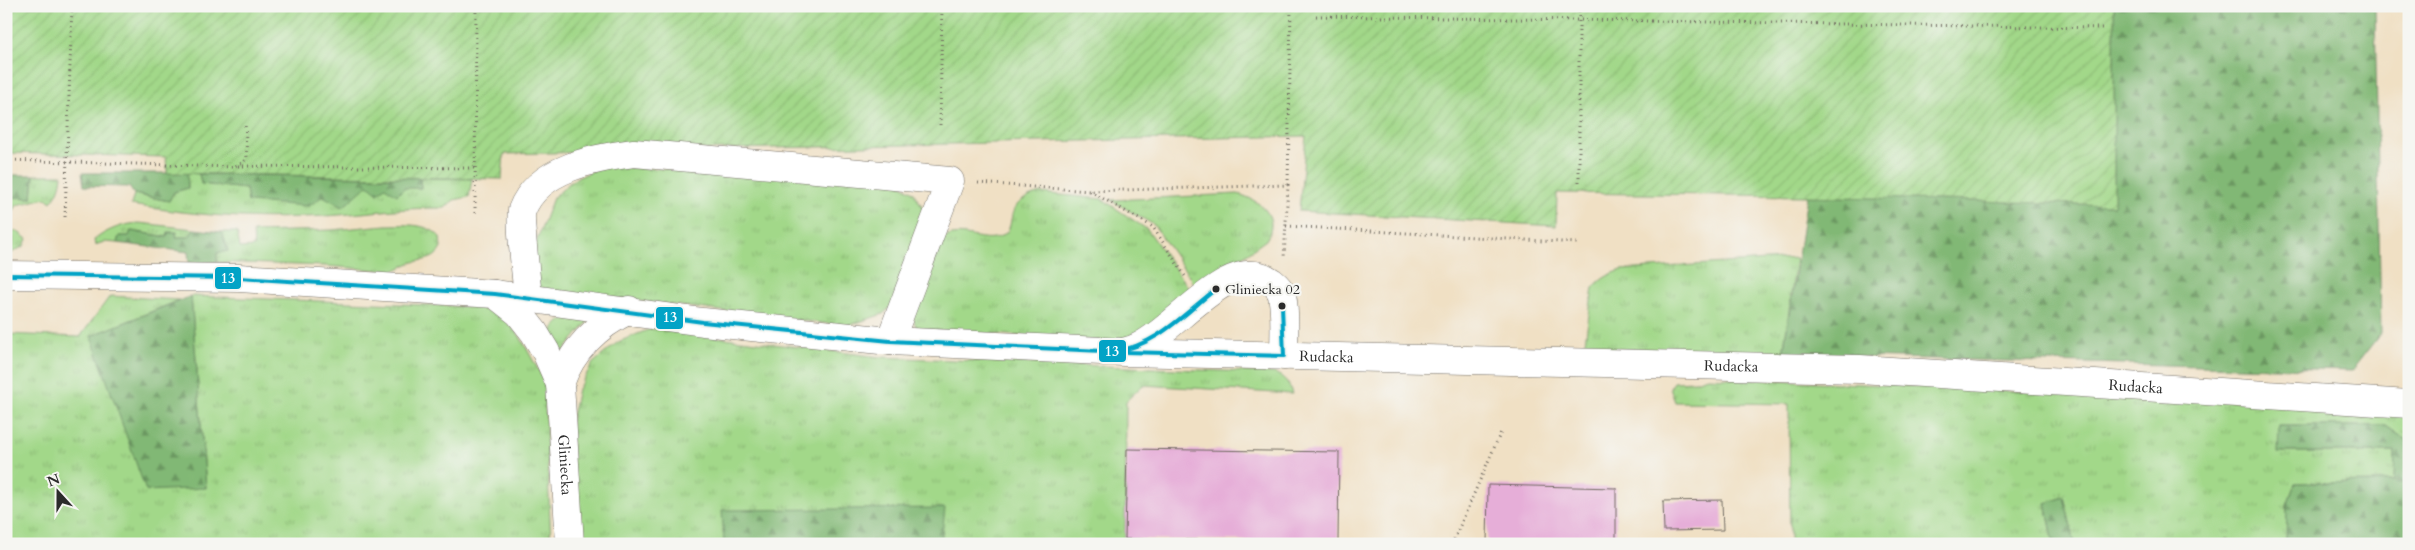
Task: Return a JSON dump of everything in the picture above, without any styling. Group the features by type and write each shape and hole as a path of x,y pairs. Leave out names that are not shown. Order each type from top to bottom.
{"street":[{"path":"528,298 521,211 536,187 559,172 608,156 634,154 950,181 890,341"},
{"name":"Rudacka","path":"6,274 240,278 495,294 629,310 703,322 890,341 1124,352 1860,369 2409,404"},
{"path":"1124,352 1146,344 1224,283 1248,274 1262,276 1269,280 1282,294 1284,356"},
{"name":"Gliniecka","path":"495,294 519,313 534,332 546,352 560,384 570,544"},
{"name":"Gliniecka","path":"560,384 570,361 584,343 604,325 629,310"}],"path":[{"path":"66,217 72,6"},
{"path":"474,213 476,6"},
{"path":"940,125 942,6"},
{"path":"1282,294 1288,185 1291,6"},
{"path":"1579,6 1579,184"},
{"path":"1316,16 2104,28"},
{"path":"235,166 247,158 245,123"},
{"path":"6,160 235,166 474,168"},
{"path":"950,181 1090,191 1288,185"},
{"path":"1090,191 1153,227 1201,300"},
{"path":"1286,226 1577,243"},
{"path":"1452,544 1501,432"}],"green space":[{"path":"6,6 2114,6 2114,205 1807,196 1557,193 1556,226 1299,211 1306,136 504,154 502,179 167,173 166,157 6,153"},
{"path":"2114,6 2375,6 2381,333 2352,370 1783,355 1807,196 2114,205"},
{"path":"601,167 873,175 897,182 913,192 922,206 925,224 894,304 883,314 847,326 540,289 529,261 553,198 573,180"},
{"path":"82,173 187,173 188,188 174,192 169,201 134,194 129,187 84,186"},
{"path":"187,173 199,174 202,184 246,189 248,201 323,196 368,185 421,188 420,178 472,179 469,197 454,200 445,208 260,218 196,214 131,205 134,194 169,201 174,192 188,188"},
{"path":"199,174 420,178 421,188 404,188 397,195 385,187 378,193 368,185 343,207 323,196 309,206 248,202 246,189 201,184"},
{"path":"6,175 34,175 32,198 6,197"},
{"path":"34,175 62,175 59,190 51,202 46,198 17,205 12,214 6,214 6,197 32,198"},
{"path":"1041,193 1102,199 1148,230 1192,293 1148,328 1114,342 917,329 912,315 943,239 957,234 980,238 996,238 1003,235 1008,231 1015,208 1028,197"},
{"path":"1238,194 1254,200 1266,211 1270,217 1270,232 1266,240 1198,289 1154,225 1111,200"},
{"path":"139,223 194,229 189,237 176,237 177,232 168,237 132,231 129,236 119,236 117,243 104,242 95,245 94,240 110,230"},
{"path":"386,225 414,225 428,229 440,237 441,248 431,258 410,263 391,271 325,266 217,262 217,253 228,251 222,232 237,232 240,248 254,247 253,232 332,230"},
{"path":"194,229 222,232 228,251 217,253 217,262 189,263 188,252 117,243 119,236 129,236 131,231 167,237 168,232 177,232 176,237 189,237"},
{"path":"6,230 17,231 27,239 24,246 6,256 6,247 13,247 13,237 6,236"},
{"path":"1796,258 1783,355 1590,348 1585,342 1593,288 1603,279 1614,273 1622,270"},
{"path":"110,296 180,300 91,336 206,488 191,296 477,307 502,317 519,335 544,380 551,544 6,544 6,334 80,337"},
{"path":"191,296 206,488 146,491 91,336"},
{"path":"566,318 581,319 588,322 557,359 552,340 553,330 555,326"},
{"path":"650,329 880,357 1274,373 1286,381 1292,394 1143,385 1126,401 1125,544 576,544 571,421 578,389 593,363 618,342"},
{"path":"1707,377 2409,409 2409,442 2386,426 2279,426 2279,452 2395,452 2394,482 2295,483 2287,505 2286,544 2231,544 2228,538 2221,544 2075,544 2064,497 2046,503 2054,544 1790,544 1789,404 1675,402 1670,388 1674,382 1695,381"},
{"path":"2279,426 2386,426 2409,442 2409,544 2286,544 2287,505 2295,483 2394,482 2395,452 2278,452"},
{"path":"2064,497 2075,544 2054,544 2046,503"},
{"path":"945,508 941,544 724,544 722,510"}],"building":[{"path":"1127,449 1339,452 1338,542 1125,539"},
{"path":"1488,485 1616,488 1616,544 1487,544"},
{"path":"1722,500 1723,530 1664,531 1663,501"}],"transit line":[{"name":"13","path":"6,275 239,278 495,294 703,322 890,341 1124,352 1284,356 1282,306"},
{"name":"13","path":"1115,351 1130,348 1156,336 1169,328 1216,289"}],"place":[{"name":"Gliniecka 02","path":"1216,289"}]}
